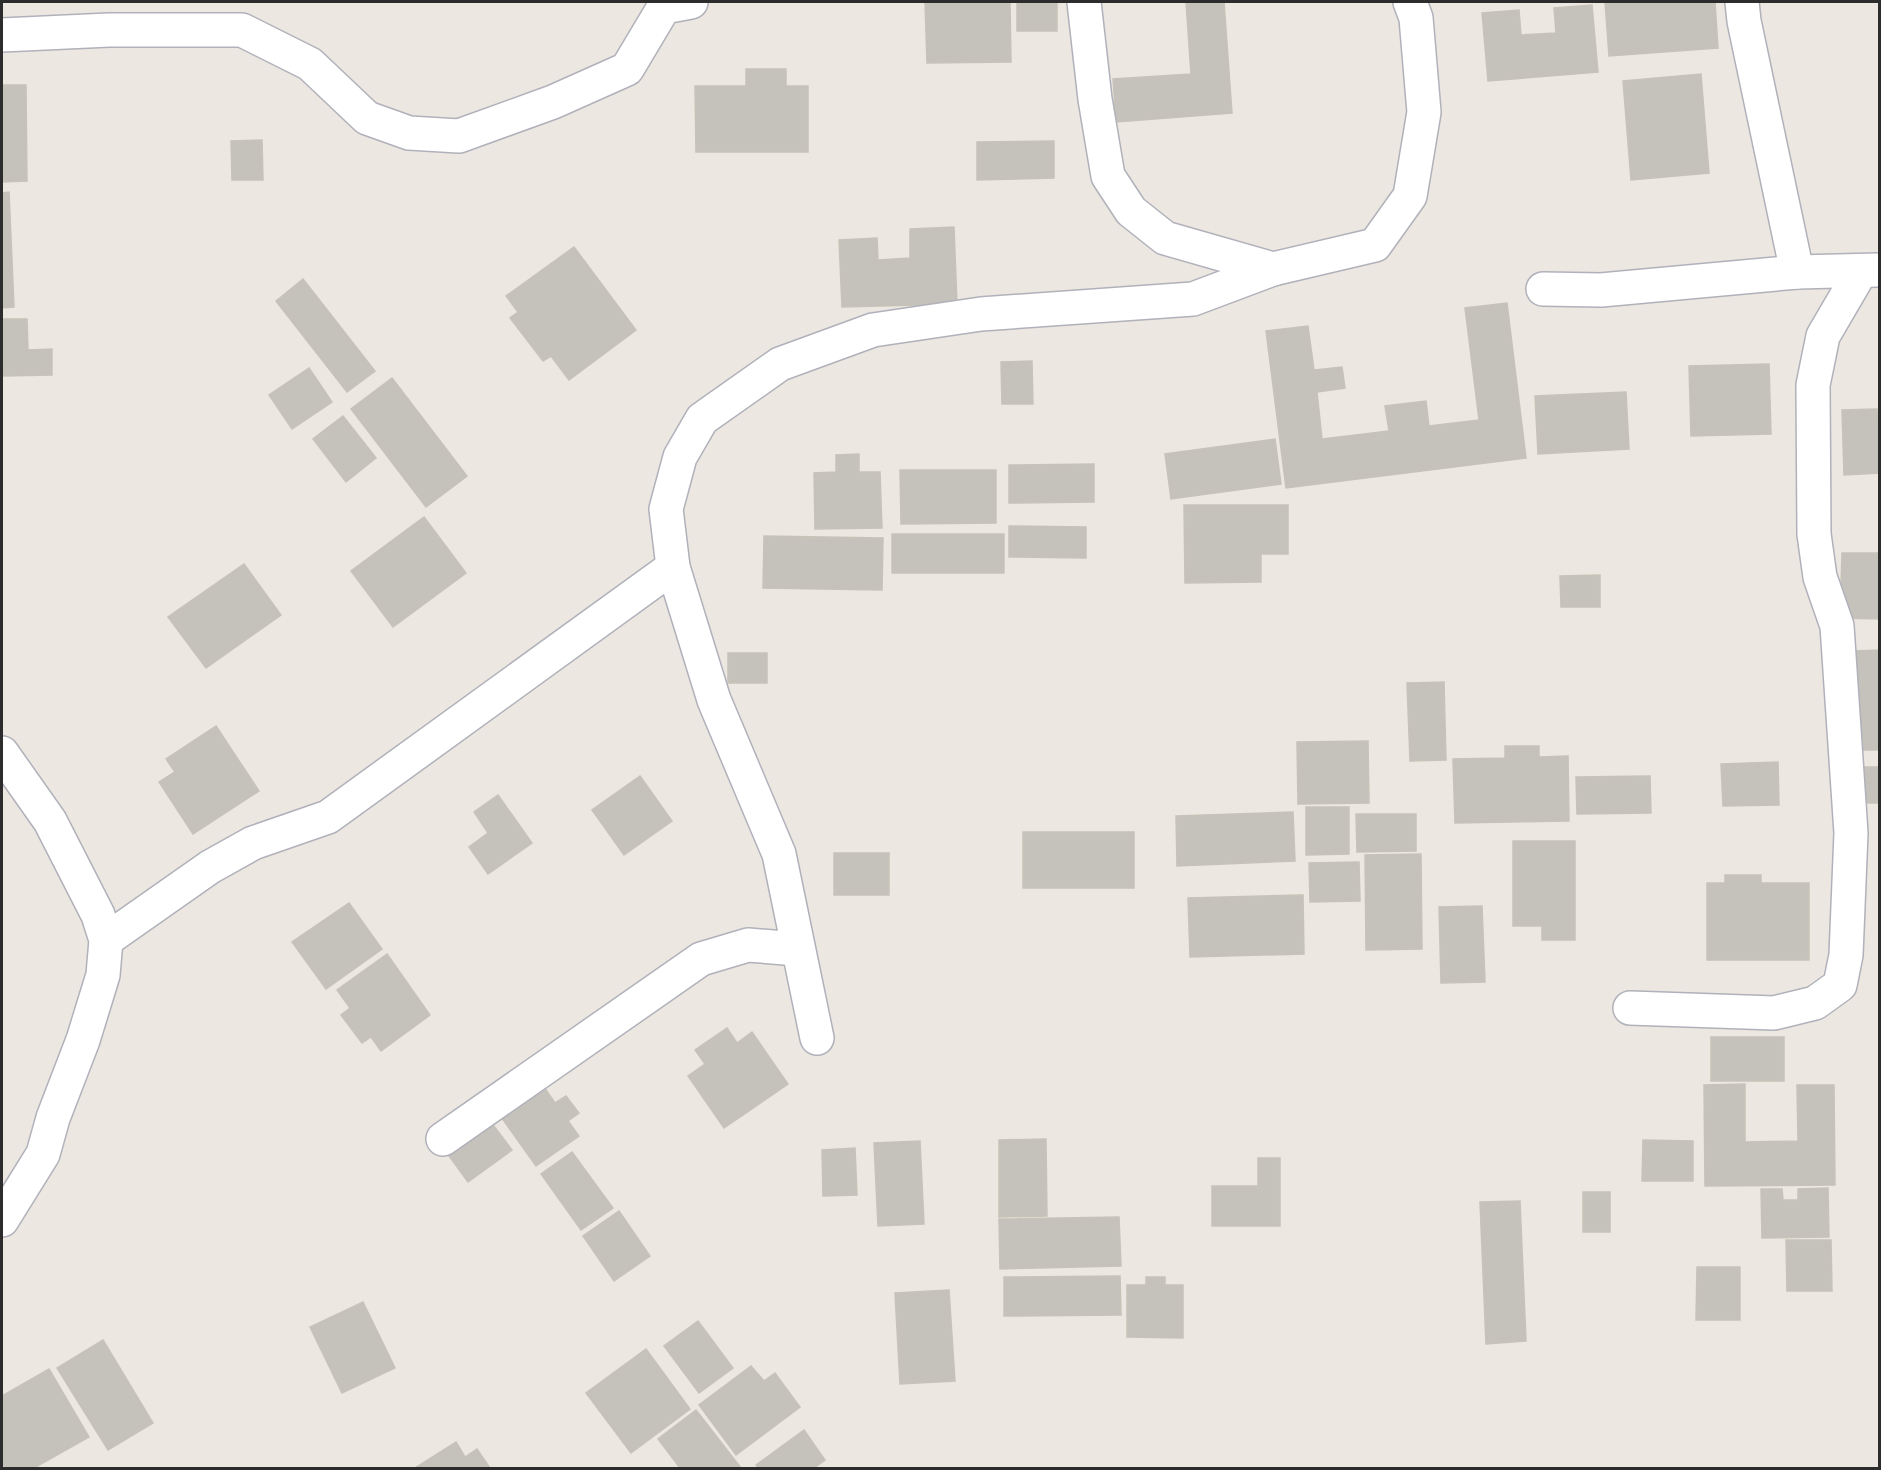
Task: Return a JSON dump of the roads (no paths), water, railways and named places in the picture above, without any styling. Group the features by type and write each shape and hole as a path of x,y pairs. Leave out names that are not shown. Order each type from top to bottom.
{"street":[{"path":"2,35 112,16 242,30 310,64 367,118 408,133 459,136 553,102 627,69 664,6 691,2"},
{"path":"1084,2 1095,99 1108,176 1131,211 1165,238 1274,269"},
{"path":"1742,2 1744,21 1797,272"},
{"path":"817,1038 779,854 714,700 673,567 666,509 680,457 702,419 780,364 873,330 981,314 1193,299 1274,269 1375,245 1410,196 1424,112 1419,7"},
{"path":"1543,288 1601,290 1797,272 1870,271"},
{"path":"1630,1008 1774,1013 1815,1003 1840,986 1846,955 1851,833 1837,626 1820,577 1814,534 1813,385 1823,336 1870,271"},
{"path":"106,940 210,867 245,847 328,818 673,567"},
{"path":"2,753 50,821 98,915 106,940 100,986 83,1040 53,1118 43,1154 2,1220"},
{"path":"443,1139 701,959 748,945 798,949"}]}
